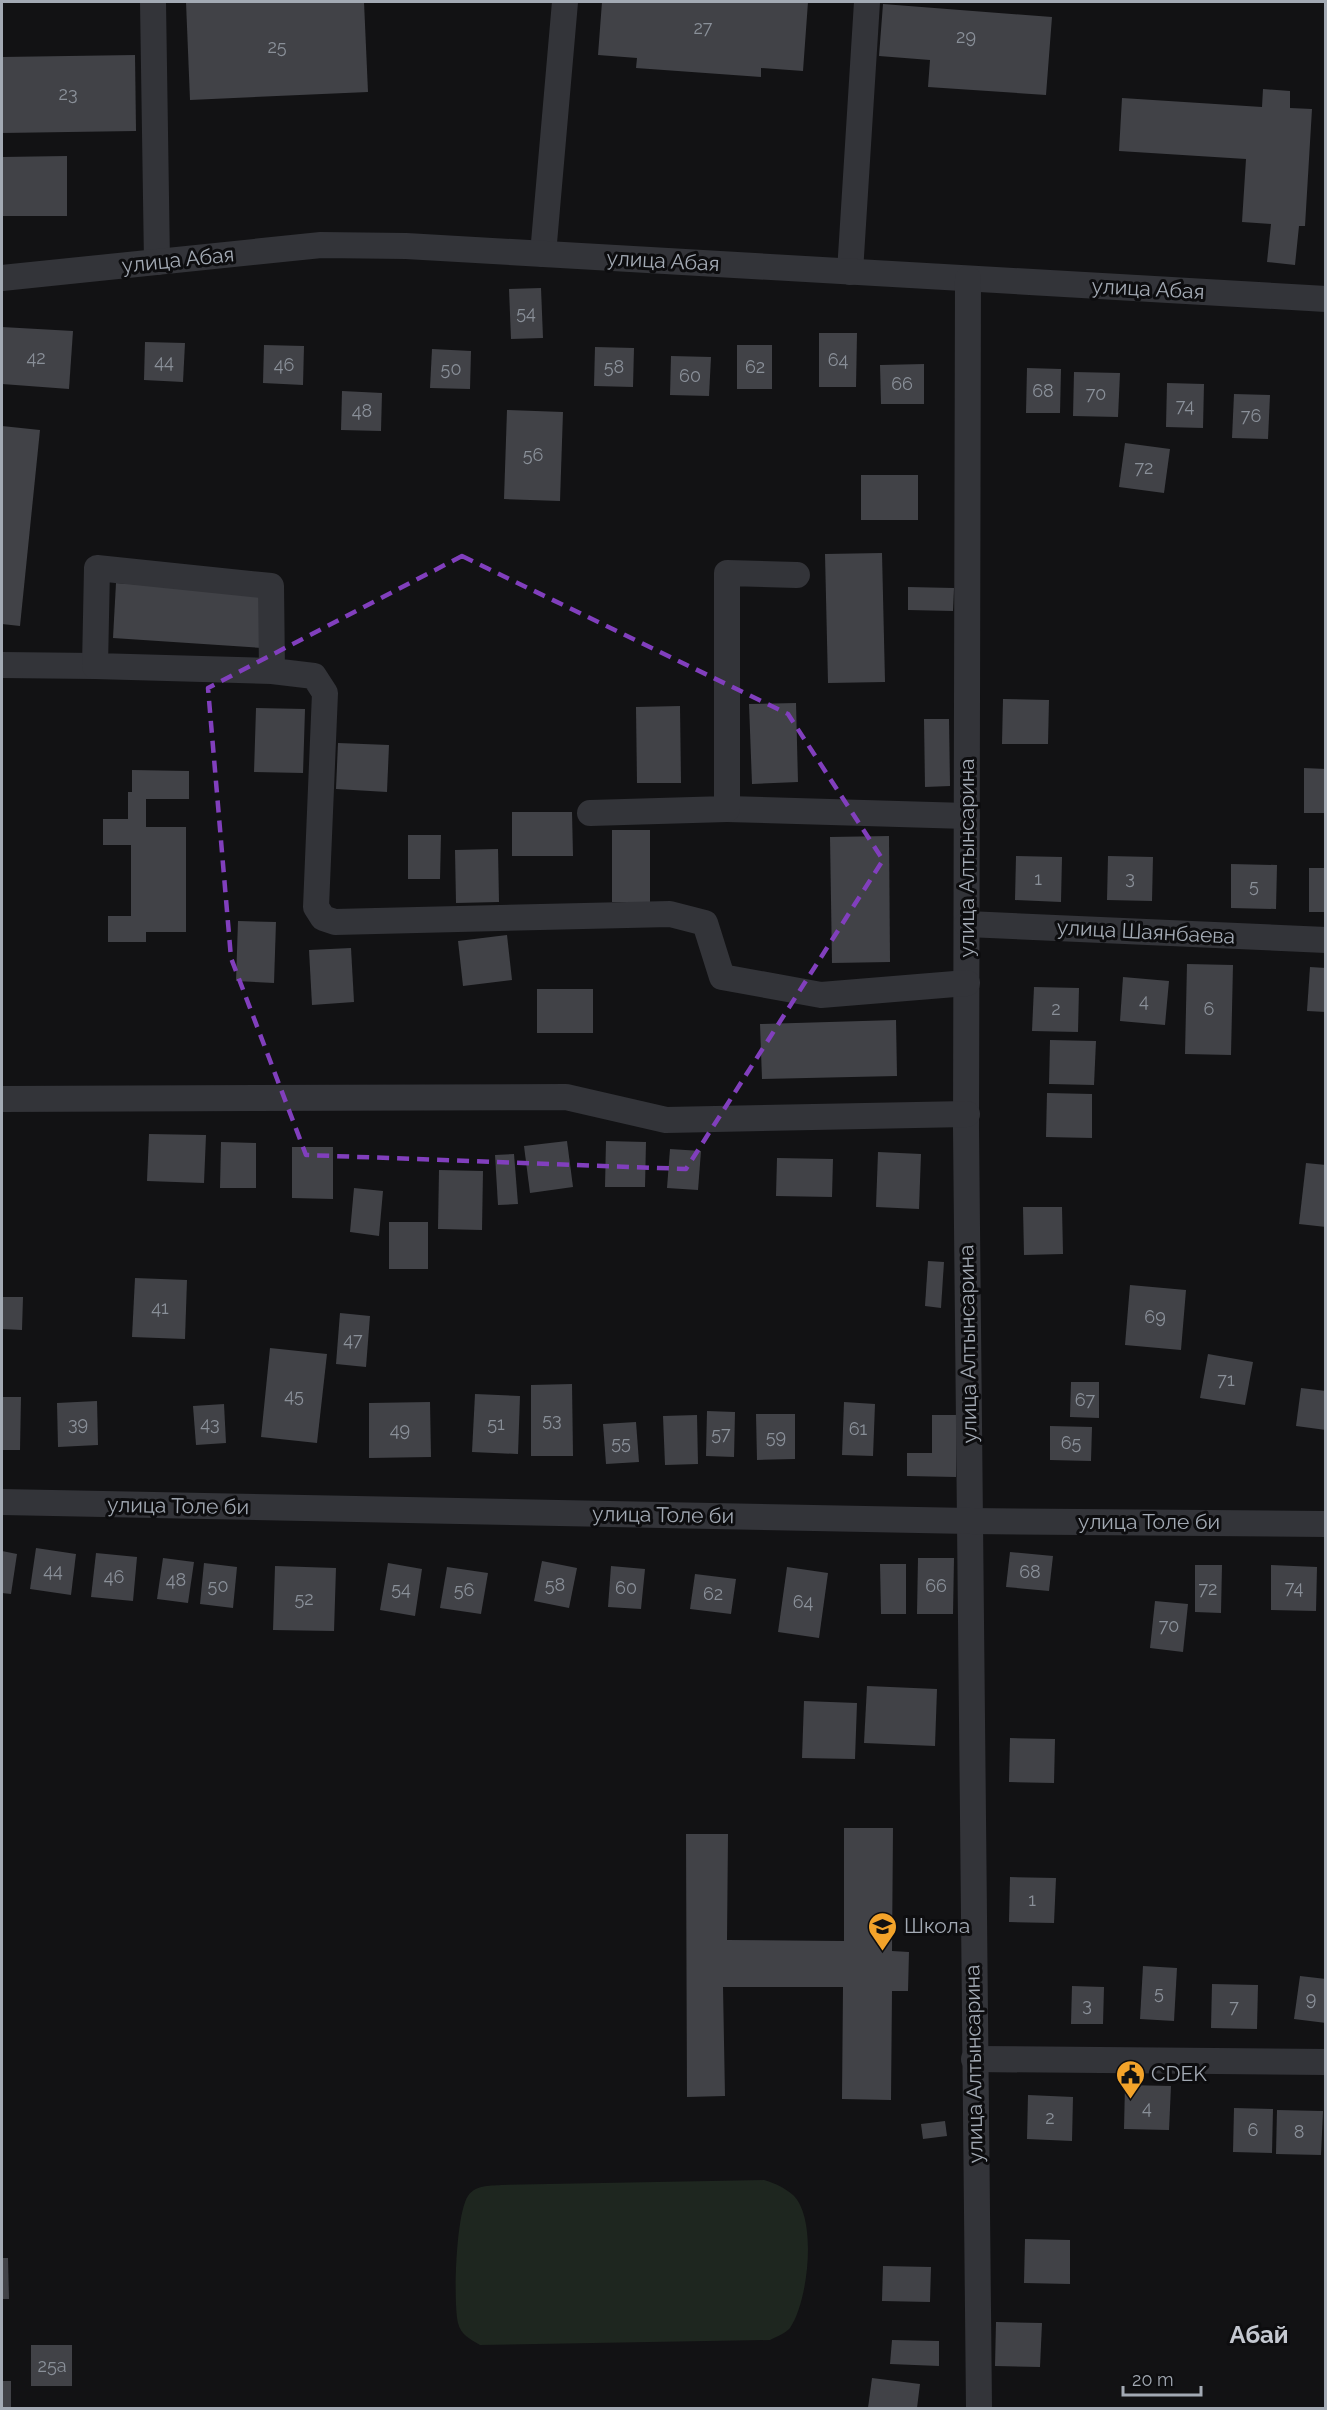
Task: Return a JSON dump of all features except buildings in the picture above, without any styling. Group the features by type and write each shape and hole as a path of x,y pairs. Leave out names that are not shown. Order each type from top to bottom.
{"street":[{"path":"153,2 157,262"},
{"path":"543,254 565,2"},
{"path":"850,272 867,2"},
{"name":"улица Абая","path":"2,278 321,245 406,246 1326,299"},
{"name":"улица Алтынсарина","path":"968,279 966,983 974,2059 979,2409"},
{"path":"95,666 97,568 271,586 272,671"},
{"path":"727,809 727,573 797,575"},
{"path":"2,665 272,671 314,676 325,693 316,907 323,918 335,922 670,914 705,923 722,977 821,995 966,983"},
{"path":"590,813 727,809 967,816"},
{"name":"улица Шаянбаева","path":"967,924 1326,940"},
{"path":"2,1099 566,1097 666,1120 967,1114"},
{"name":"улица Толе би","path":"2,1502 970,1521 1326,1524"},
{"path":"974,2059 1326,2062"}],"highlighted area":[{"path":"462,556 788,714 883,860 686,1169 306,1155 231,958 208,688"}],"shaded area":[{"path":"764,2180 780,2186 793,2195 801,2207 806,2222 808,2241 808,2261 802,2300 796,2316 786,2332 770,2340 480,2345 466,2336 459,2327 456,2297 458,2238 464,2205 474,2190 501,2185"}],"place":[{"name":"Школа","path":"883,1952"},
{"name":"CDEK","path":"1130,2100"}],"district":[{"name":"Абай","path":"1259,2335"}]}
